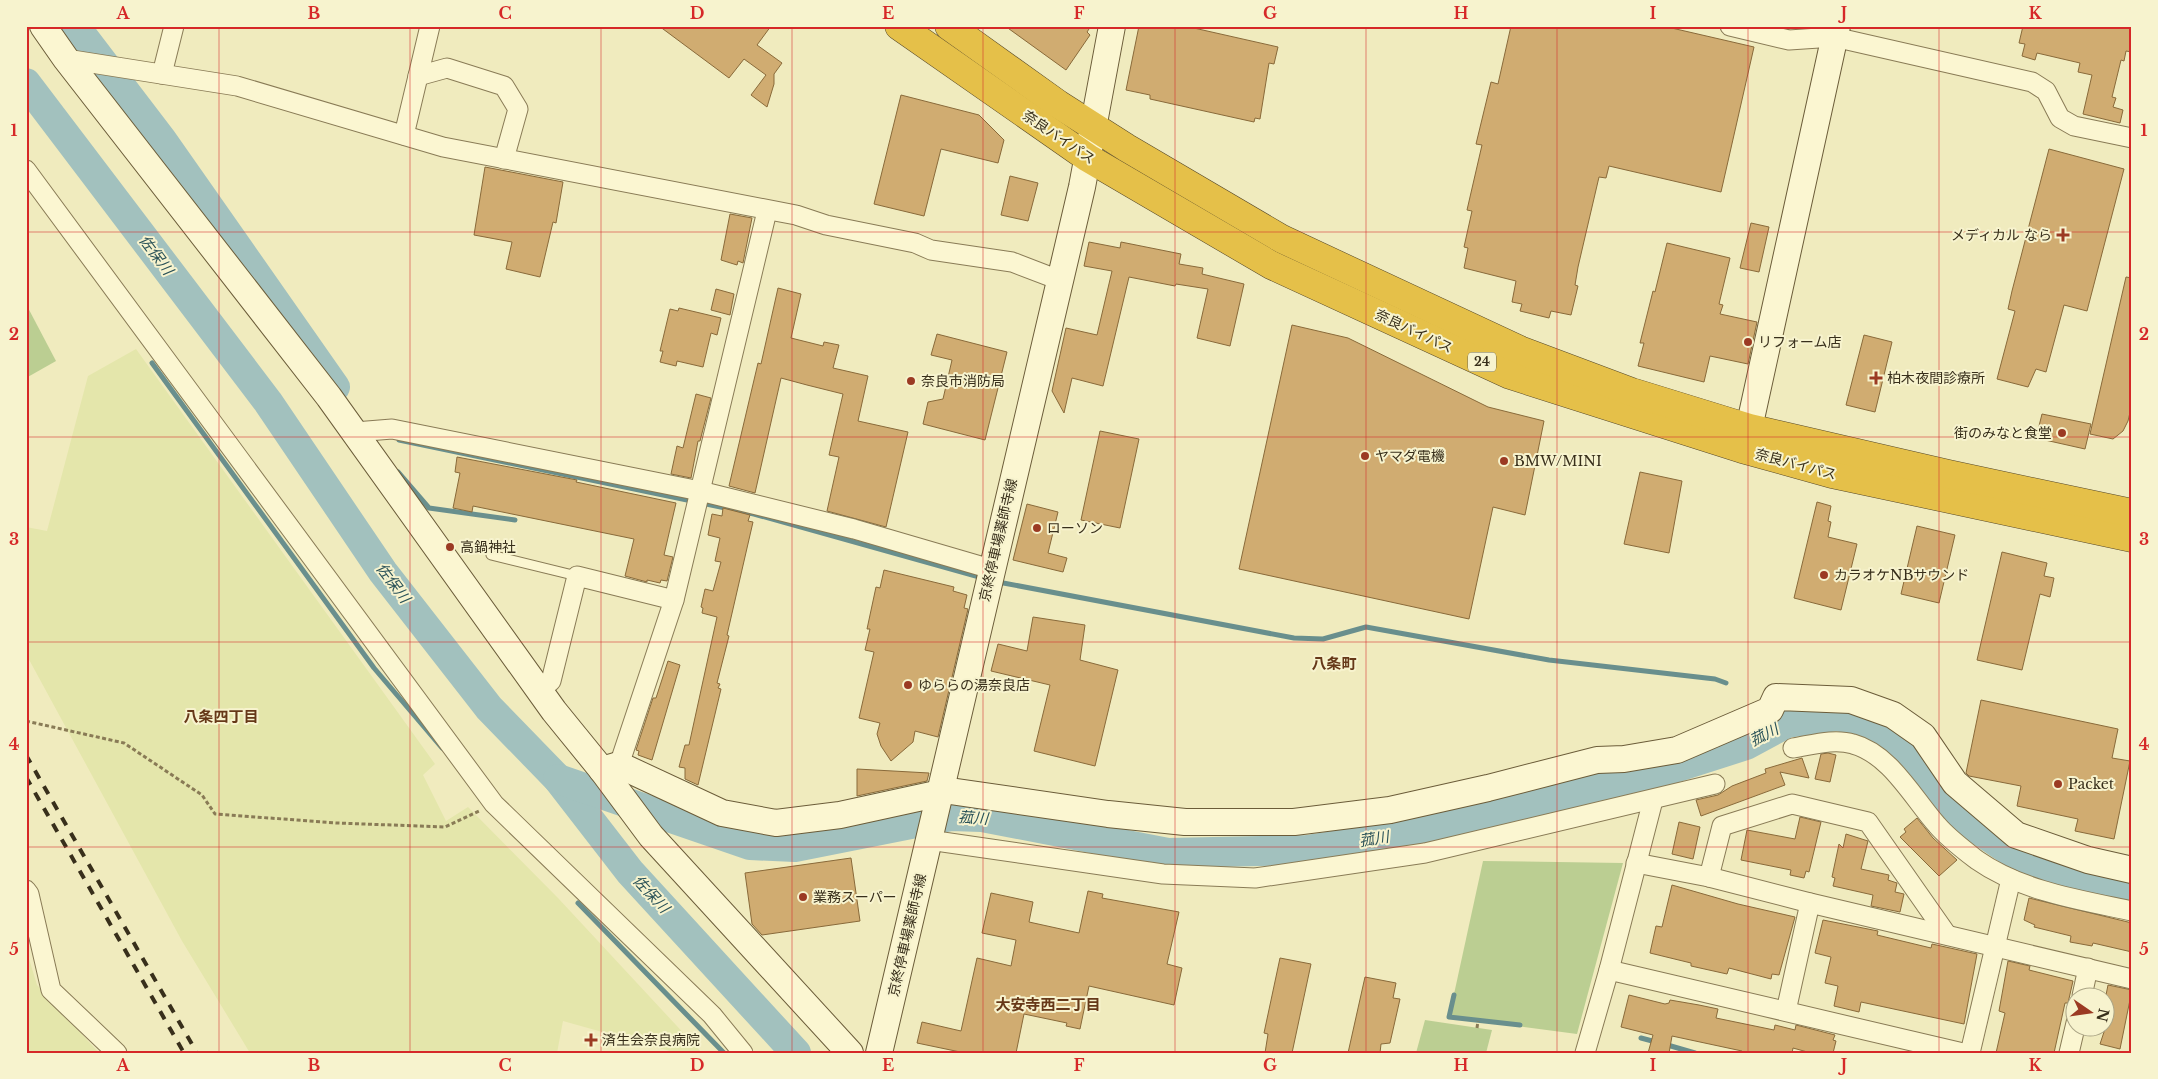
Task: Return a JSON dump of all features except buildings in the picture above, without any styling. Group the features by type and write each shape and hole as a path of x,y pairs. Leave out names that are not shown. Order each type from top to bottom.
{"highway":[{"name":"奈良バイパス","path":"899,26 1088,158 1271,265 1510,376 1742,449 1832,474 2132,538"},
{"name":"奈良バイパス","path":"949,26 1094,126 1282,239 1520,350 1632,392 1749,428 1948,474 2132,513"}],"street":[{"path":"43,26 66,59 330,396 540,691 610,767 651,836 850,1053"},
{"path":"162,74 174,26"},
{"path":"404,135 430,26"},
{"name":"京終停車場薬師寺線","path":"879,1053 1088,158 1112,26"},
{"path":"1730,26 1790,40 1835,32 2032,82 2046,91 2060,118 2074,126 2132,138"},
{"path":"1749,428 1835,32"},
{"path":"66,59 237,86 443,147 767,211 915,243 931,250 1012,262 1059,280"},
{"path":"418,76 447,68 504,86 518,109 504,159"},
{"path":"26,170 494,804 712,1015 743,1053"},
{"path":"610,767 674,600 767,211"},
{"path":"355,432 392,429 700,491 854,529 991,569"},
{"path":"540,691 551,681 577,576 674,600"},
{"path":"610,767 722,813 776,823 938,799 950,791 1108,814 1185,822 1294,822 1390,810 1488,788 1597,760 1624,759 1677,750 1770,710 1776,697 1851,700 1893,715 1923,736 1955,783 2016,835 2088,860 2132,870"},
{"path":"1793,748 1823,742 1852,743 1869,750 1889,767 1938,827 1978,861 2012,878 2066,898 2132,911"},
{"path":"929,837 1163,874 1256,878 1425,853 1715,784"},
{"path":"1586,1053 1652,800"},
{"path":"1709,877 1722,826 1792,804 1811,808 1868,822 1947,935"},
{"path":"1636,863 1709,877 1810,903 2132,979"},
{"path":"1970,1053 2012,878"},
{"path":"26,890 29,894 51,990 117,1053"},
{"path":"1786,1011 1810,903"},
{"path":"2084,986 2088,968"},
{"path":"1609,970 1962,1053"},
{"path":"2069,1053 2073,1036"}],"lane":[{"path":"491,555 577,576"}],"path":[{"path":"26,721 124,743 202,794 215,814 337,823 445,827 494,804"},
{"path":"1477,1028 1478,1021"}],"green space":[{"path":"26,304 56,361 26,378"},
{"path":"136,349 435,764 423,775 446,821 468,807 558,898 702,1053 677,1053 563,1021 557,1053 250,1053 182,941 26,654 26,527 47,531 88,376"},
{"path":"1483,861 1623,863 1577,1034 1449,1017"},
{"path":"26,949 37,985 99,1053 26,1053"},
{"path":"1425,1020 1492,1030 1486,1053 1416,1053"}],"waterway":[{"path":"75,26 162,140 335,387"},
{"name":"佐保川","path":"26,83 268,402 383,572 489,708 558,779 630,872 796,1053"},
{"path":"152,363 374,668 442,748"},
{"path":"399,440 754,514 983,578"},
{"path":"398,472 429,508 515,520"},
{"path":"998,582 1294,638 1323,639 1366,627 1549,660 1715,679 1726,683"},
{"name":"菰川","path":"558,779 750,845 795,847 951,816 982,817 1168,853 1307,850 1389,837 1561,796 1634,781 1746,745 1787,723 1838,716 1875,726 1909,756 1966,821 2016,855 2061,875 2132,889"},
{"path":"578,903 724,1053"},
{"path":"1454,995 1449,1017 1520,1025"},
{"path":"1641,1038 1656,1042"},
{"path":"1664,1044 1695,1053"}],"railway":[{"path":"26,755 197,1053"},
{"path":"26,777 184,1053"}],"place":[{"name":"メディカル なら","path":"2063,235"},
{"name":"リフォーム店","path":"1748,342"},
{"name":"柏木夜間診療所","path":"1876,378"},
{"name":"奈良市消防局","path":"911,381"},
{"name":"街のみなと食堂","path":"2062,433"},
{"name":"ヤマダ電機","path":"1365,456"},
{"name":"BMW/MINI","path":"1504,461"},
{"name":"ローソン","path":"1037,528"},
{"name":"高鍋神社","path":"450,547"},
{"name":"カラオケNBサウンド","path":"1824,575"},
{"name":"ゆららの湯奈良店","path":"908,685"},
{"name":"Packet","path":"2058,784"},
{"name":"業務スーパー","path":"803,897"},
{"name":"済生会奈良病院","path":"591,1040"}],"district":[{"name":"八条町","path":"1334,664"},
{"name":"八条四丁目","path":"221,717"},
{"name":"大安寺西二丁目","path":"1048,1005"}]}
